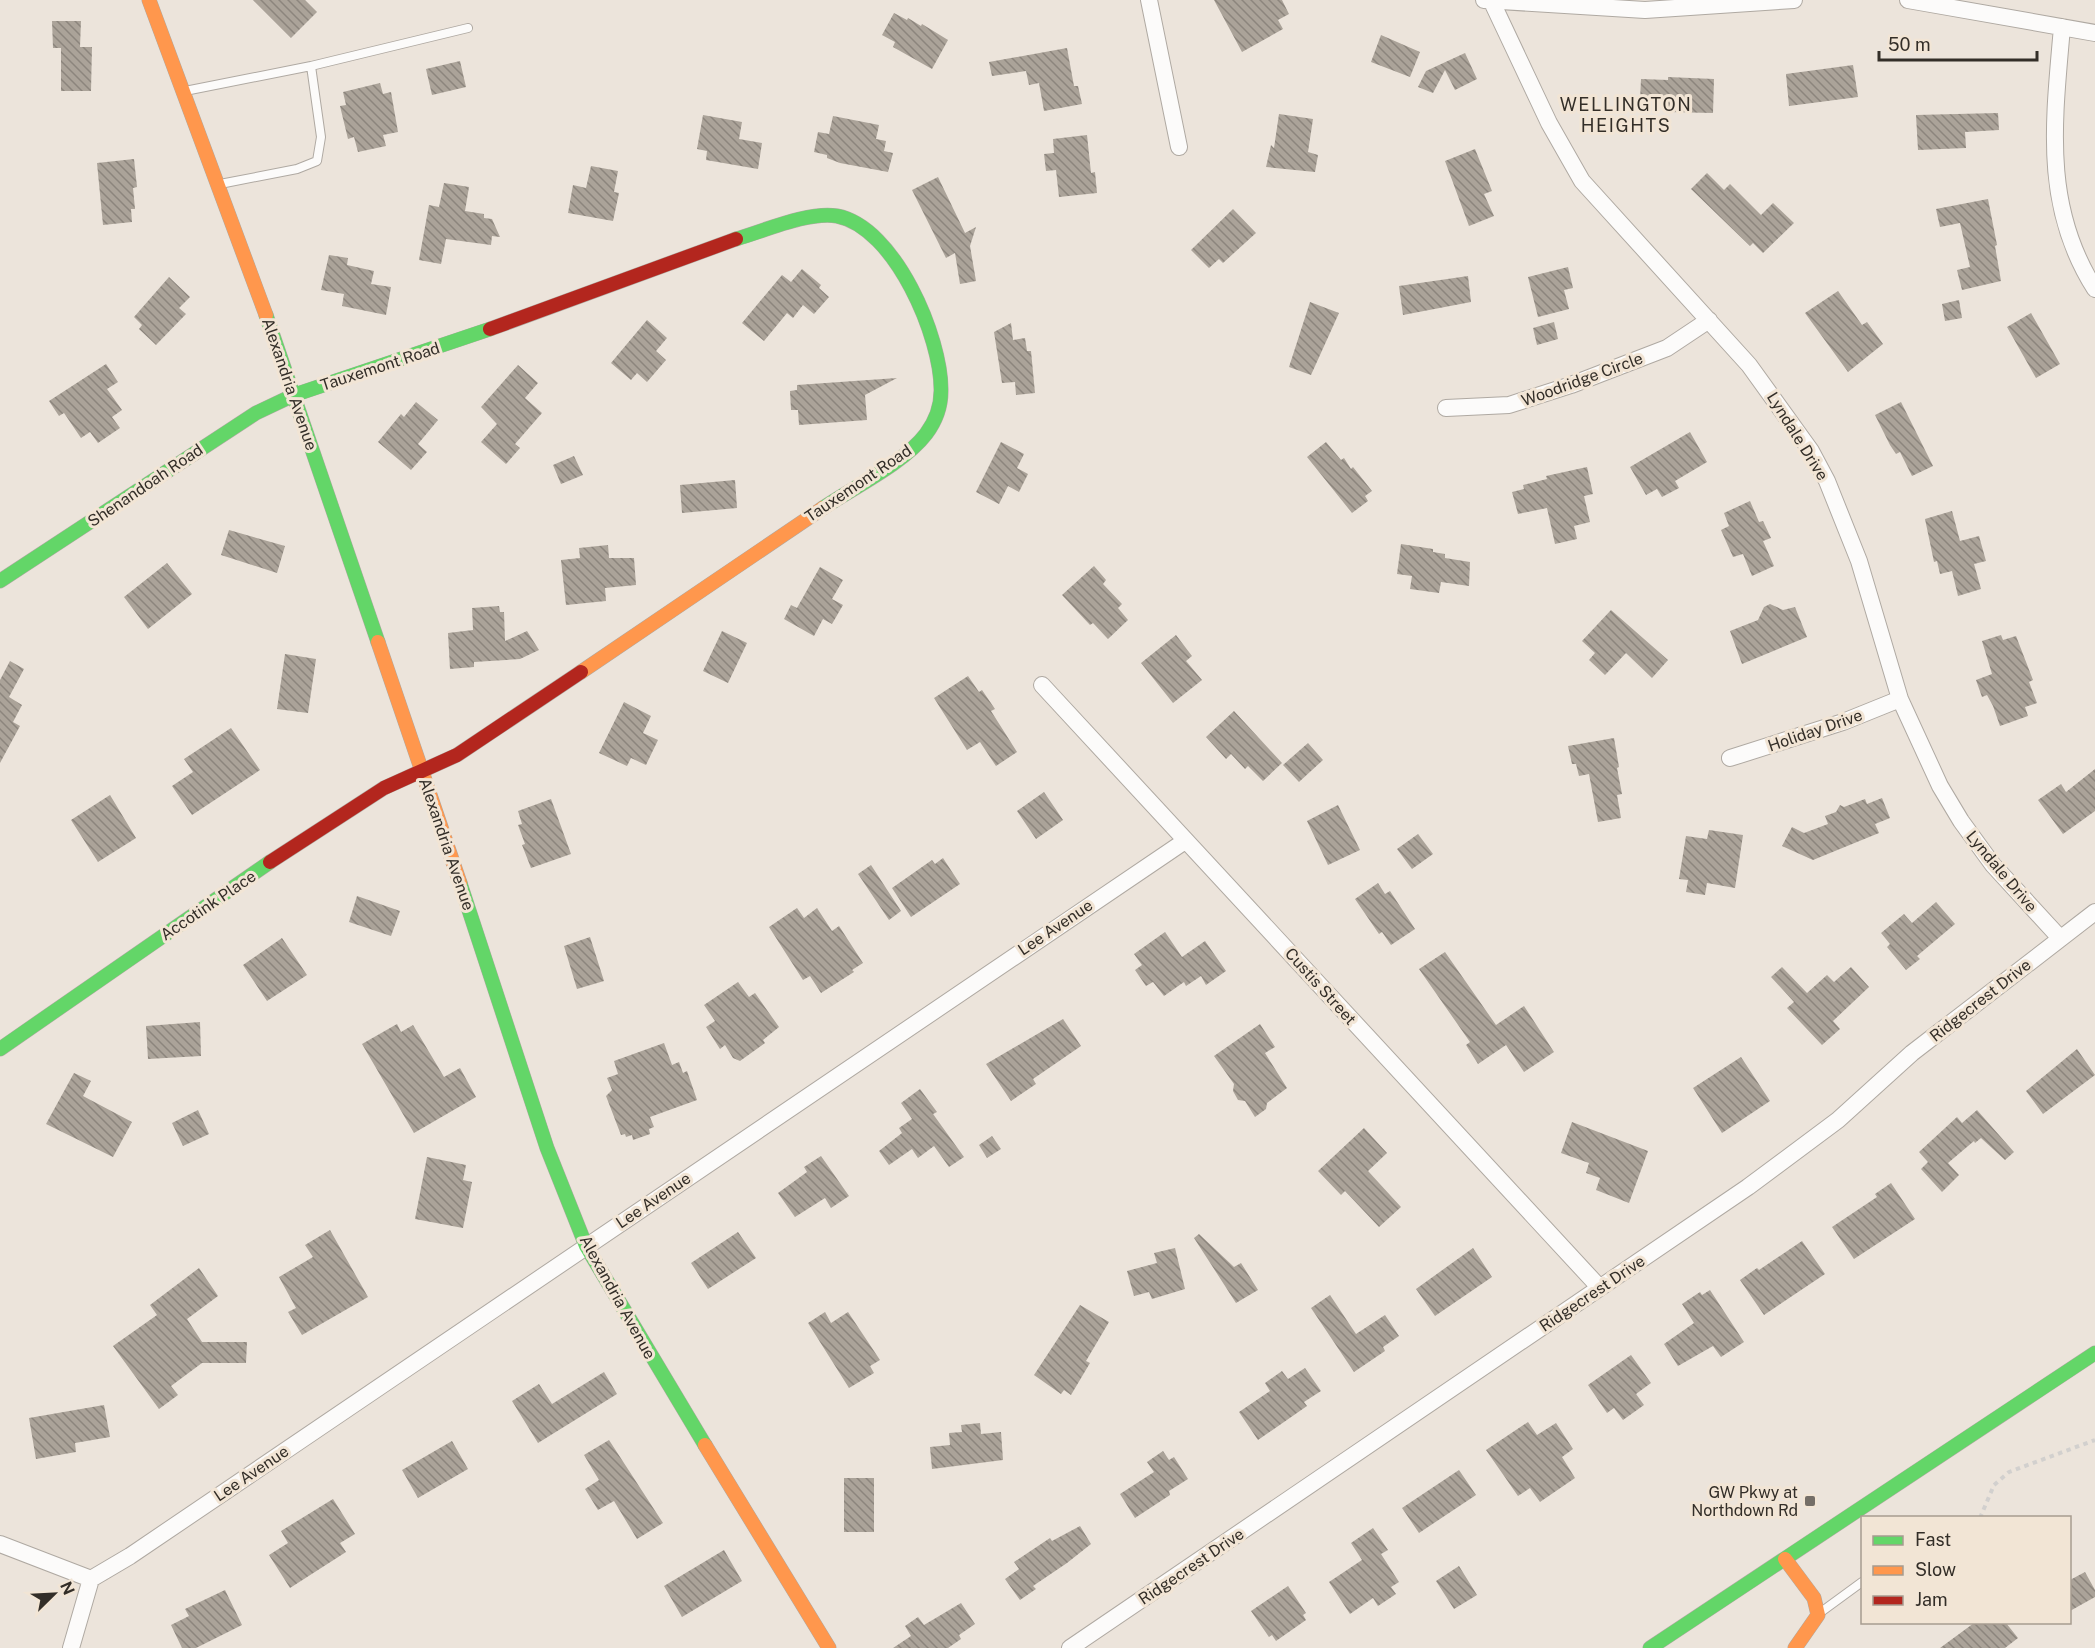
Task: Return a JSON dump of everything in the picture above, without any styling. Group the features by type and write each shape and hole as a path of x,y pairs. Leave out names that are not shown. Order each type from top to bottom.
{"street":[{"name":"Alexandria Avenue","path":"148,0 294,394 547,1148 586,1246 649,1354 829,1648"},
{"path":"1149,0 1179,147"},
{"path":"1488,1 1645,10 1794,0"},
{"path":"1908,0 2095,33"},
{"name":"Lyndale Drive","path":"1488,1 1549,123 1582,181 1709,320 1772,394 1811,451 1827,481 1858,561 1900,699 1918,743 1961,821 1993,865 2060,938"},
{"path":"2062,27 2054,125 2055,179 2062,216 2075,251 2095,289"},
{"name":"Tauxemont Road","path":"294,394 490,329 726,242 815,216 836,216 853,221 867,230 894,258 913,293 934,341 941,391 937,414 926,434 905,454 787,531 499,728 457,755 422,771"},
{"name":"Woodridge Circle","path":"1446,408 1509,405 1571,385 1667,348 1709,320"},
{"name":"Shenandoah Road","path":"0,581 219,435 294,394"},
{"name":"Custis Street","path":"1042,685 1600,1288"},
{"name":"Holiday Drive","path":"1730,758 1843,722 1900,699"},
{"name":"Accotink Place","path":"0,1049 219,896 384,788 422,771"},
{"name":"Lee Avenue","path":"91,1579 130,1556 1185,841"},
{"name":"Ridgecrest Drive","path":"1070,1648 1793,1155 1838,1120 1912,1053 2095,912"},
{"path":"1650,1648 2095,1353"},
{"path":"0,1544 91,1579 70,1648"},
{"path":"1785,1559 1814,1598 1818,1615 1795,1648"}],"lane":[{"path":"182,92 312,66 468,28"},
{"path":"216,184 297,169 317,161 321,137 312,66"},
{"path":"1818,1615 1861,1583"}],"path":[{"path":"1981,1516 1994,1485 2009,1472 2095,1440"}],"building":[{"path":"253,0 305,0 317,12 291,38"},
{"path":"1214,0 1282,0 1289,14 1278,20 1283,29 1242,52"},
{"path":"894,13 921,26 922,24 948,40 932,69 893,47 895,42 882,35"},
{"path":"52,21 81,21 80,47 92,47 91,91 61,91 61,48 53,48"},
{"path":"1381,35 1420,52 1410,77 1371,62"},
{"path":"1067,48 1074,86 1078,86 1082,104 1044,111 1039,83 1029,85 1026,71 992,76 989,62"},
{"path":"1465,53 1477,79 1455,90 1445,70 1433,93 1418,87 1426,71"},
{"path":"460,61 466,87 432,95 426,69"},
{"path":"1853,65 1858,97 1789,106 1786,74"},
{"path":"1668,77 1714,79 1713,113 1666,112 1667,101 1640,100 1641,79 1668,80"},
{"path":"380,83 383,94 391,92 398,132 383,135 386,146 358,152 354,137 348,139 340,106 346,105 343,92"},
{"path":"1998,113 1999,130 1965,132 1966,148 1918,150 1916,115"},
{"path":"1279,114 1313,119 1308,152 1318,155 1315,172 1266,167 1271,145 1274,148"},
{"path":"703,115 742,122 739,139 762,143 758,169 706,160 707,151 697,149"},
{"path":"833,116 879,125 876,139 886,141 884,151 893,153 888,172 840,163 827,158 827,155 814,152 818,132 829,134"},
{"path":"1087,135 1091,173 1095,172 1097,193 1059,197 1056,170 1046,171 1044,154 1054,153 1053,139"},
{"path":"1475,149 1492,191 1484,194 1494,216 1469,226 1445,161"},
{"path":"134,159 137,187 133,188 135,209 131,209 132,222 103,225 97,163"},
{"path":"591,166 618,171 614,192 619,193 613,221 568,213 573,185 586,188"},
{"path":"1707,173 1724,190 1730,184 1761,215 1773,203 1794,223 1763,253 1753,243 1750,246 1691,189"},
{"path":"938,177 965,233 976,227 970,246 976,281 960,284 955,253 946,258 912,190"},
{"path":"444,183 469,187 465,211 484,214 484,218 492,219 500,237 492,236 491,245 446,239 441,264 419,260 429,205 439,207"},
{"path":"1988,199 2001,281 1962,290 1957,270 1970,267 1960,223 1940,227 1936,209"},
{"path":"1233,209 1256,233 1223,263 1219,259 1209,268 1191,250"},
{"path":"329,255 348,258 347,265 374,271 371,284 391,287 386,315 342,306 344,294 321,290"},
{"path":"1568,267 1573,288 1564,290 1569,309 1538,317 1528,277"},
{"path":"802,269 821,285 819,288 829,297 814,314 803,305 793,318 787,313 764,341 742,323 782,275 791,282"},
{"path":"1468,276 1471,302 1403,315 1399,286"},
{"path":"169,277 190,297 179,308 186,314 156,345 139,329 142,325 134,317"},
{"path":"1838,291 1862,325 1867,322 1883,344 1848,372 1805,313"},
{"path":"1959,300 1962,318 1945,321 1942,304"},
{"path":"1310,302 1339,313 1311,375 1289,367"},
{"path":"2031,313 2060,364 2036,378 2007,327"},
{"path":"647,320 667,338 656,351 666,360 647,382 637,373 631,380 611,363"},
{"path":"1554,322 1558,339 1537,345 1533,328"},
{"path":"1011,323 1013,340 1025,338 1027,351 1031,351 1035,393 1016,395 1015,382 1002,383 994,332"},
{"path":"106,364 118,382 107,389 122,410 112,417 120,428 98,443 90,432 81,438 64,413 59,416 49,401"},
{"path":"518,365 538,383 525,398 542,413 515,444 520,448 506,464 481,442 497,424 481,407"},
{"path":"897,378 865,395 867,420 799,425 798,410 791,410 790,391 797,390 797,385"},
{"path":"416,402 438,420 418,444 427,452 411,470 378,442 401,414 404,417"},
{"path":"1901,402 1933,466 1912,476 1900,452 1896,454 1890,445 1875,415"},
{"path":"1690,432 1707,462 1675,481 1679,488 1662,497 1657,489 1646,495 1630,467"},
{"path":"1001,442 1024,454 1017,468 1028,474 1019,492 1008,486 999,504 976,492"},
{"path":"1326,442 1341,460 1344,458 1351,469 1353,467 1372,491 1365,496 1368,501 1352,513 1307,457"},
{"path":"574,456 583,475 561,484 553,465"},
{"path":"1587,467 1593,494 1584,496 1590,522 1574,526 1577,539 1555,544 1547,508 1518,514 1512,492 1524,489 1523,485 1547,479 1546,476"},
{"path":"735,480 737,508 682,513 680,485"},
{"path":"1750,501 1759,522 1763,521 1771,538 1763,541 1774,566 1752,576 1743,554 1733,557 1721,530 1729,526 1724,513"},
{"path":"1952,511 1960,541 1979,536 1986,561 1974,564 1981,589 1958,596 1952,571 1940,574 1937,561 1934,562 1925,519"},
{"path":"229,530 285,546 277,573 221,555"},
{"path":"1401,544 1433,549 1433,552 1445,554 1445,558 1470,562 1469,586 1441,582 1439,593 1410,589 1412,576 1397,574"},
{"path":"608,545 609,558 634,558 636,585 605,588 606,601 566,605 561,560 580,558 579,548"},
{"path":"167,563 192,594 148,629 124,597"},
{"path":"1094,566 1106,580 1103,584 1122,604 1118,608 1128,620 1108,639 1093,623 1090,625 1062,595"},
{"path":"820,567 843,580 832,599 843,605 832,624 823,619 814,636 784,619 791,605 797,608"},
{"path":"1770,604 1783,610 1795,607 1807,637 1742,664 1730,631 1758,620 1764,607"},
{"path":"499,606 500,612 504,612 505,641 527,631 539,650 520,659 474,662 474,667 450,669 448,633 473,630 472,608"},
{"path":"1611,610 1668,660 1652,678 1626,653 1605,675 1589,660 1595,653 1582,641"},
{"path":"722,631 747,643 728,683 703,671"},
{"path":"1176,635 1192,656 1186,661 1202,680 1173,703 1141,663"},
{"path":"2001,635 2003,640 2016,636 2033,680 2029,682 2037,703 2025,707 2028,716 2000,726 1993,706 1987,695 1982,697 1976,680 1992,674 1982,641"},
{"path":"285,654 316,659 308,713 277,709"},
{"path":"10,661 24,669 9,697 22,705 13,722 20,726 0,763 0,680"},
{"path":"968,676 979,692 982,690 995,709 991,711 1017,752 996,766 980,742 967,750 934,698"},
{"path":"624,702 651,716 643,733 658,740 646,765 631,758 627,766 599,753"},
{"path":"1234,711 1282,763 1263,781 1248,766 1245,769 1231,754 1226,759 1206,737"},
{"path":"231,728 260,770 192,815 172,786 193,772 184,759"},
{"path":"1614,738 1622,794 1617,795 1621,818 1598,822 1589,774 1579,776 1576,764 1572,764 1568,746"},
{"path":"1308,743 1323,760 1299,782 1283,765"},
{"path":"2095,769 2095,811 2063,834 2038,800 2061,784 2066,792"},
{"path":"1044,792 1063,820 1036,839 1017,811"},
{"path":"110,795 136,838 98,862 71,820"},
{"path":"1882,798 1890,818 1875,824 1879,833 1813,860 1782,846 1792,827 1804,833 1828,824 1825,816 1836,812 1840,805 1844,807 1865,799 1867,804"},
{"path":"551,799 571,854 531,868 522,845 525,844 518,825 522,824 518,811"},
{"path":"1338,805 1360,850 1328,865 1307,821"},
{"path":"1709,830 1743,835 1735,888 1707,883 1705,895 1686,892 1688,880 1679,879 1686,836 1707,839"},
{"path":"1418,834 1433,854 1412,869 1397,849"},
{"path":"943,858 960,884 911,917 892,888 932,860 935,864"},
{"path":"871,865 901,911 889,920 858,874"},
{"path":"1378,883 1385,894 1390,891 1415,929 1391,945 1382,932 1379,934 1355,899"},
{"path":"357,896 400,911 391,936 349,922"},
{"path":"1936,902 1955,924 1917,956 1920,959 1906,970 1887,947 1890,944 1881,933 1904,914 1912,923"},
{"path":"797,908 804,918 817,908 832,931 839,926 863,963 852,970 854,972 821,993 810,976 803,980 769,927"},
{"path":"1165,932 1182,957 1205,941 1226,971 1206,985 1201,976 1186,986 1184,982 1164,996 1153,982 1146,986 1135,970 1142,965 1134,954"},
{"path":"590,937 604,981 577,989 564,946"},
{"path":"282,938 307,975 267,1001 243,965"},
{"path":"1445,952 1496,1025 1524,1006 1554,1052 1524,1072 1506,1045 1478,1064 1466,1045 1470,1042 1419,969"},
{"path":"1782,967 1807,993 1827,975 1834,982 1851,967 1869,987 1833,1021 1840,1029 1822,1045 1787,1008 1794,1002 1771,977"},
{"path":"738,982 749,997 755,993 779,1027 763,1040 765,1043 740,1061 733,1058 725,1045 720,1049 706,1027 715,1021 704,1005"},
{"path":"1063,1019 1081,1046 1033,1079 1036,1084 1011,1101 986,1064"},
{"path":"200,1022 201,1056 148,1059 146,1026"},
{"path":"397,1024 401,1032 413,1025 444,1077 460,1068 476,1097 414,1133 362,1044"},
{"path":"1260,1024 1275,1047 1265,1053 1287,1088 1267,1103 1266,1109 1255,1117 1245,1101 1238,1100 1233,1091 1234,1084 1214,1056"},
{"path":"664,1043 672,1065 679,1062 683,1073 687,1071 697,1100 650,1117 654,1127 649,1129 650,1134 633,1140 632,1135 626,1137 625,1134 621,1135 606,1096 612,1090 607,1078 618,1074 614,1061"},
{"path":"2077,1049 2095,1075 2043,1114 2026,1091"},
{"path":"1741,1057 1770,1101 1722,1133 1693,1088"},
{"path":"74,1073 91,1081 83,1096 132,1122 113,1157 46,1124"},
{"path":"920,1089 937,1112 933,1114 964,1157 949,1167 934,1146 918,1158 912,1149 889,1165 879,1151 902,1133 899,1128 912,1119 901,1103"},
{"path":"198,1110 209,1134 183,1146 172,1123"},
{"path":"1977,1110 2014,1152 2005,1160 1981,1138 1975,1143 1974,1141 1948,1163 1959,1175 1942,1192 1921,1169 1928,1162 1919,1152 1957,1117 1962,1123"},
{"path":"1572,1122 1648,1151 1629,1203 1596,1190 1600,1178 1586,1173 1589,1163 1561,1153"},
{"path":"1364,1128 1387,1153 1368,1171 1401,1207 1379,1227 1345,1191 1341,1195 1318,1171"},
{"path":"992,1136 1001,1149 987,1158 979,1145"},
{"path":"821,1156 849,1196 831,1208 825,1198 795,1217 778,1193 807,1172 804,1167"},
{"path":"427,1157 466,1165 463,1180 472,1182 463,1228 415,1219"},
{"path":"1891,1183 1915,1219 1854,1259 1832,1227 1877,1197 1875,1194"},
{"path":"330,1230 368,1297 302,1335 288,1312 296,1308 279,1277 313,1257 305,1245"},
{"path":"738,1232 756,1258 708,1289 691,1263"},
{"path":"1199,1234 1234,1267 1241,1263 1258,1290 1236,1303 1194,1238"},
{"path":"1802,1241 1825,1274 1764,1315 1740,1280"},
{"path":"1175,1248 1185,1289 1152,1299 1149,1292 1134,1296 1127,1271 1157,1263 1154,1253"},
{"path":"1473,1248 1492,1277 1435,1316 1416,1289"},
{"path":"199,1268 218,1296 187,1319 202,1342 247,1342 246,1363 202,1363 171,1386 178,1395 159,1409 113,1346 157,1315 150,1305"},
{"path":"1710,1290 1744,1342 1721,1357 1713,1346 1678,1366 1664,1344 1694,1323 1682,1304 1700,1292 1702,1295"},
{"path":"1330,1295 1356,1334 1385,1315 1399,1336 1383,1347 1385,1351 1354,1372 1311,1308"},
{"path":"1080,1305 1109,1322 1086,1361 1090,1363 1071,1395 1064,1390 1061,1394 1034,1375"},
{"path":"825,1312 831,1323 848,1312 880,1360 870,1366 874,1373 849,1388 808,1323"},
{"path":"1631,1355 1651,1383 1636,1394 1644,1405 1623,1420 1614,1408 1607,1413 1588,1385"},
{"path":"1305,1368 1321,1391 1304,1402 1307,1406 1258,1440 1239,1412 1270,1391 1265,1383 1282,1371 1288,1379"},
{"path":"604,1372 617,1394 538,1443 512,1401 539,1384 552,1404"},
{"path":"104,1405 110,1437 75,1443 76,1452 36,1459 29,1418"},
{"path":"1528,1422 1537,1435 1556,1423 1573,1449 1562,1457 1575,1478 1540,1502 1530,1488 1518,1496 1486,1450"},
{"path":"980,1423 981,1434 1001,1432 1003,1460 932,1469 930,1447 950,1445 949,1433 962,1432 961,1425"},
{"path":"609,1440 663,1523 637,1539 614,1501 598,1510 585,1489 599,1480 584,1455"},
{"path":"452,1441 468,1469 418,1498 402,1470"},
{"path":"1163,1451 1169,1460 1174,1457 1188,1479 1169,1491 1170,1495 1135,1518 1120,1494 1154,1472 1147,1462"},
{"path":"1459,1470 1476,1495 1419,1533 1402,1508"},
{"path":"844,1478 874,1478 874,1532 844,1532"},
{"path":"333,1499 355,1534 340,1543 346,1552 290,1588 269,1555 288,1543 281,1531"},
{"path":"1080,1526 1091,1544 1033,1586 1036,1589 1020,1600 1005,1579 1019,1569 1014,1562 1050,1538 1052,1541"},
{"path":"1373,1528 1388,1550 1381,1554 1399,1582 1391,1587 1396,1594 1378,1606 1373,1598 1350,1614 1329,1582 1362,1560 1351,1543"},
{"path":"724,1550 742,1581 682,1617 664,1586"},
{"path":"1459,1566 1477,1595 1454,1609 1436,1581"},
{"path":"2085,1572 2095,1590 2095,1597 2071,1610 2071,1579"},
{"path":"1288,1586 1306,1613 1303,1615 1306,1620 1276,1641 1272,1635 1269,1637 1251,1611"},
{"path":"225,1590 242,1625 196,1648 182,1648 171,1625 189,1616 185,1609"},
{"path":"961,1603 975,1624 959,1635 961,1639 948,1648 893,1648 911,1636 905,1626 918,1617 924,1625"},
{"path":"1973,1624 2007,1624 2018,1638 2005,1648 1940,1648"}],"traffic: fast":[{"path":"736,239 813,216 837,216 858,225 878,241 896,262 924,315 939,369 941,397 935,419 917,445 905,455 823,508"},
{"path":"266,315 378,642"},
{"path":"0,581 256,413 294,395 490,329"},
{"path":"0,1049 270,862"},
{"path":"460,883 547,1148 586,1246 705,1445"},
{"path":"1650,1648 2095,1353"}],"traffic: slow":[{"path":"149,0 266,315"},
{"path":"581,672 823,508"},
{"path":"378,642 460,883"},
{"path":"705,1445 829,1648"},
{"path":"1785,1559 1814,1598 1818,1615 1795,1648"}],"traffic: jam":[{"path":"490,329 736,239"},
{"path":"270,862 384,788 457,755 581,672"}],"place":[{"name":"GW Pkwy at Northdown Rd","path":"1810,1501"}],"district":[{"name":"WELLINGTON HEIGHTS","path":"1626,115"}]}
